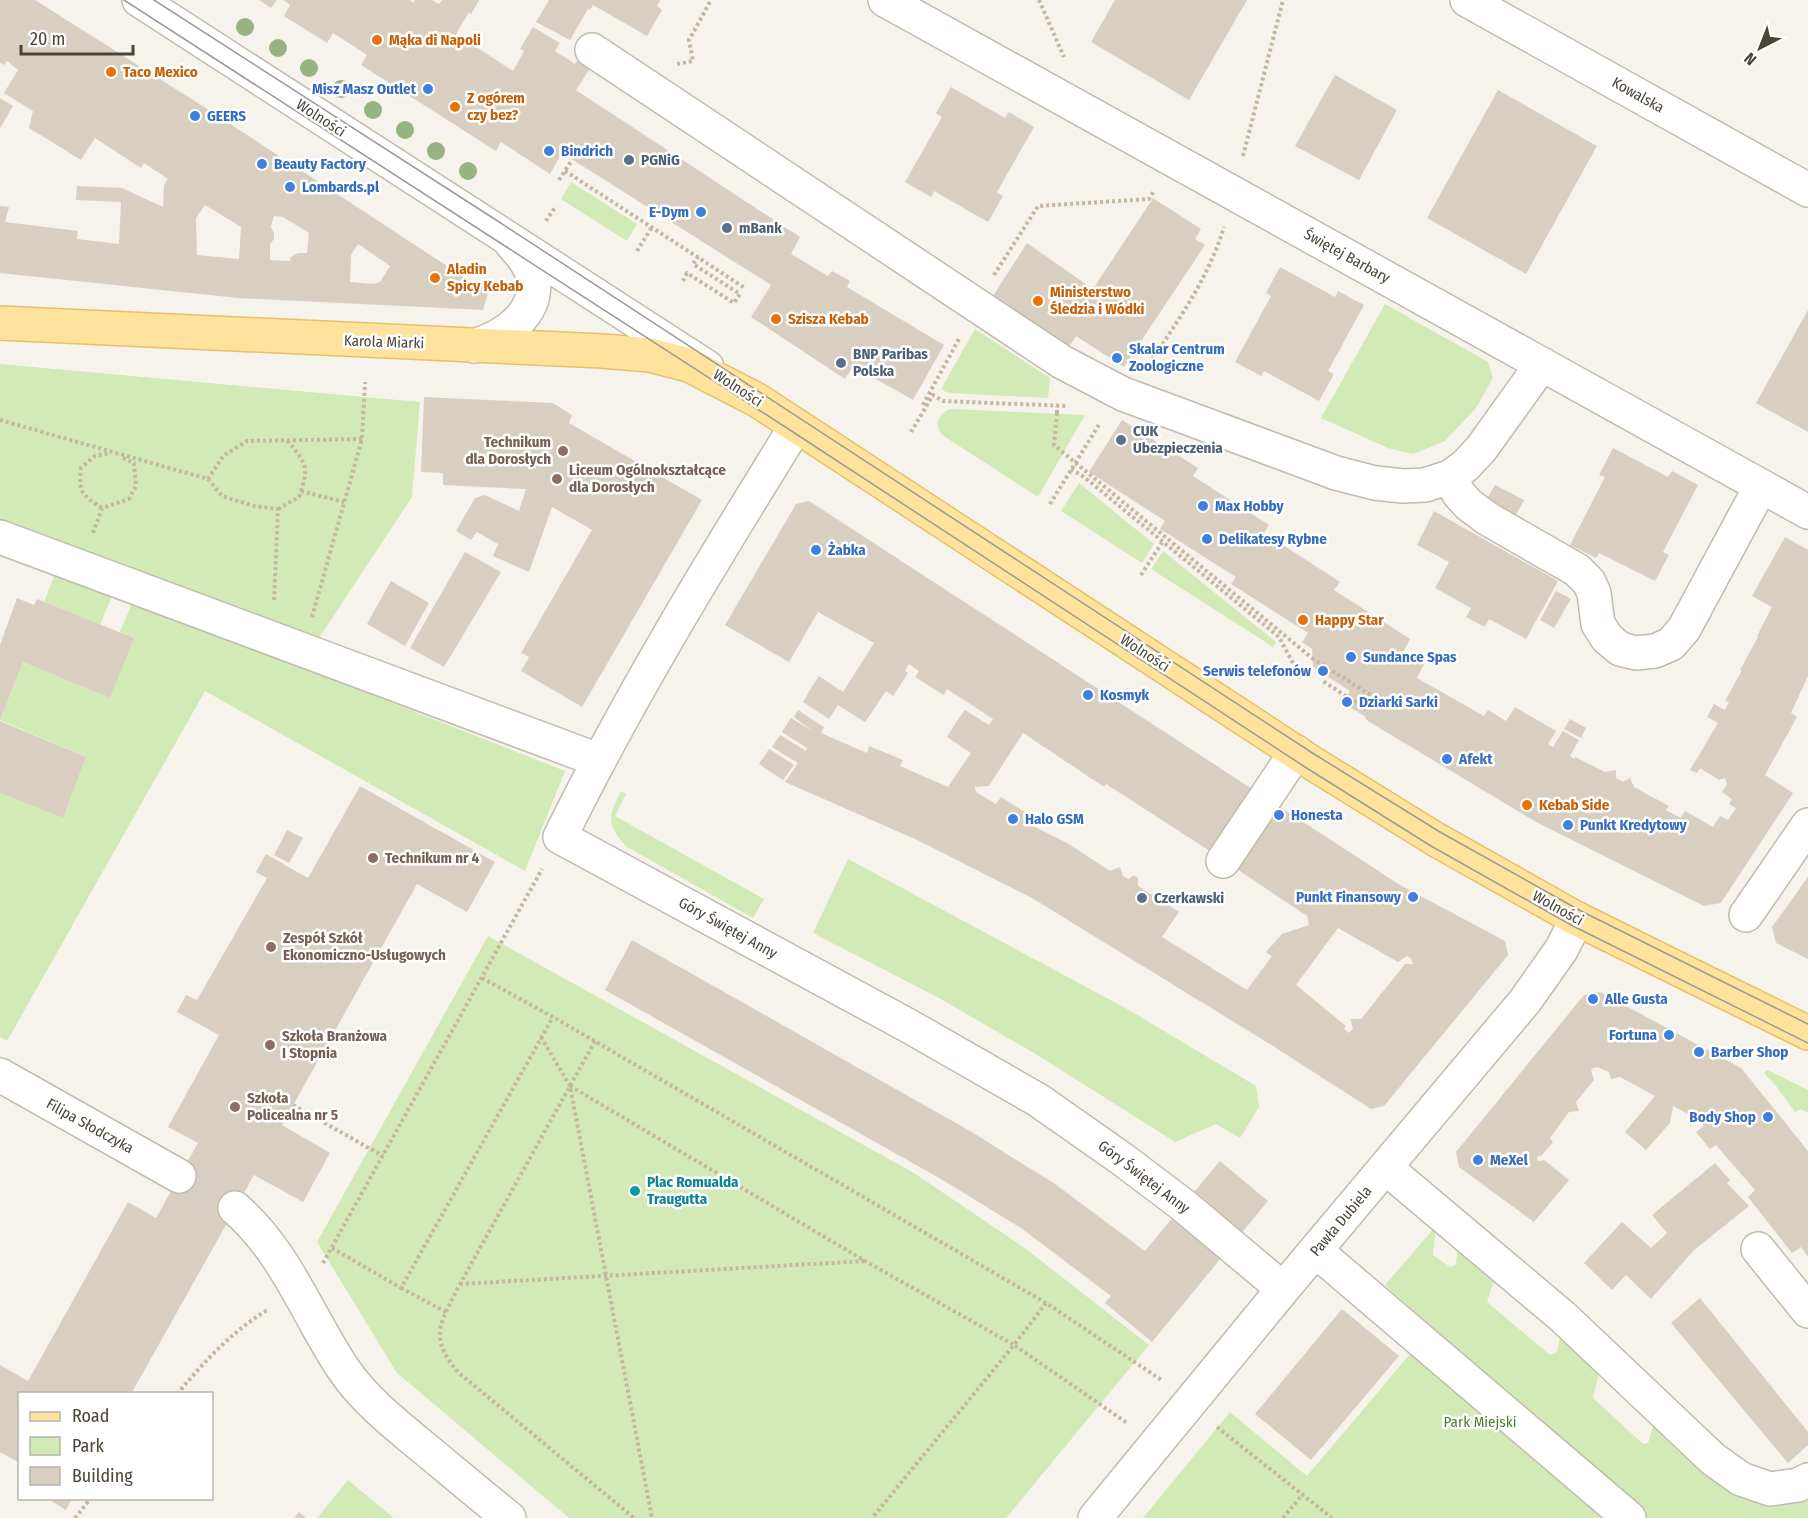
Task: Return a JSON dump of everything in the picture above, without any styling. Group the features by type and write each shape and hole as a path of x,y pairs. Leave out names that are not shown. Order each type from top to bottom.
{"main road":[{"name":"Karola Miarki","path":"0,323 650,355 689,365 757,400"},
{"name":"Wolności","path":"757,400 1296,752 1436,839 1577,918 1808,1033"}],"street":[{"name":"Wolności","path":"139,0 757,400"},
{"name":"Świętej Barbary","path":"885,0 1808,512"},
{"name":"Kowalska","path":"1467,0 1808,190"},
{"path":"592,50 1062,362 1123,394 1336,473 1375,483 1403,486 1425,485 1450,477 1481,450 1542,364"},
{"name":"Wolności","path":"474,345 504,334 523,315 533,294 533,277 525,258 503,235"},
{"name":"Góry Świętej Anny","path":"796,426 703,578 598,760 560,837 907,1025 1038,1100 1183,1205 1283,1289"},
{"path":"1450,477 1469,505 1488,519 1577,570 1589,582 1594,593 1598,624 1607,638 1620,649 1636,653 1655,651 1671,644 1684,629 1761,486"},
{"path":"0,537 598,760"},
{"path":"1223,861 1296,752"},
{"path":"1746,915 1808,825"},
{"name":"Pawła Dubiela","path":"1095,1518 1539,983 1561,950 1577,918"},
{"name":"Filipa Słodczyka","path":"0,1075 179,1176"},
{"path":"1386,1168 1563,1317 1713,1459 1741,1479 1770,1489 1798,1485 1808,1480"},
{"path":"235,1208 252,1222 271,1246 343,1368 363,1394 389,1419 509,1518"},
{"path":"1758,1249 1808,1311"},
{"path":"1316,1251 1629,1518"}],"path":[{"path":"693,61 689,40 711,0"},
{"path":"1235,194 1245,145 1282,0"},
{"path":"560,180 572,160"},
{"path":"565,171 745,288"},
{"path":"998,270 1038,206 1149,199 1155,190"},
{"path":"545,223 556,206"},
{"path":"1153,358 1192,297 1216,253 1225,226"},
{"path":"637,251 652,227"},
{"path":"682,281 687,273 734,303 740,294 693,264 698,257"},
{"path":"923,405 965,328"},
{"path":"303,650 362,439 365,382"},
{"path":"911,432 933,395 944,401 1048,406"},
{"path":"1057,406 1054,445 1312,658 1375,698 1367,710 1323,681"},
{"path":"0,420 111,453 208,478 222,496 254,506 278,509 299,497 306,475 303,459 288,440"},
{"path":"1050,504 1095,430"},
{"path":"208,478 223,456 247,441 362,439"},
{"path":"111,453 134,464 136,486 129,500 102,508 85,497 79,487 81,468 95,456 111,453"},
{"path":"1071,469 1280,637 1301,678"},
{"path":"301,491 344,502"},
{"path":"80,567 102,508"},
{"path":"272,639 278,509"},
{"path":"1141,574 1163,541"},
{"path":"321,1266 547,860"},
{"path":"482,978 595,1041 1046,1303 1192,1399"},
{"path":"401,1288 553,1017"},
{"path":"541,1037 570,1086 652,1518"},
{"path":"595,1041 460,1284 442,1320 440,1337 445,1357 459,1373 634,1518"},
{"path":"570,1086 1014,1345 1129,1424"},
{"path":"293,1105 383,1156"},
{"path":"332,1248 446,1312"},
{"path":"460,1284 865,1260"},
{"path":"872,1518 1046,1303"},
{"path":"179,1392 202,1364 252,1319 277,1305"},
{"path":"1214,1425 1332,1518"},
{"path":"1283,1518 1303,1494"},
{"path":"75,1518 89,1500"}],"green space":[{"path":"571,182 637,224 627,241 561,199"},
{"path":"1385,304 1488,362 1493,378 1476,408 1445,441 1413,454 1388,448 1321,418"},
{"path":"975,329 1050,378 1048,398 948,393 941,389"},
{"path":"0,364 420,402 412,497 317,641 0,522"},
{"path":"950,409 1085,415 1038,497 942,435 939,431 938,420"},
{"path":"1079,483 1154,544 1142,563 1061,511"},
{"path":"1163,551 1276,642 1273,647 1151,569"},
{"path":"57,569 114,591 100,625 44,602"},
{"path":"133,601 565,771 525,871 205,691 7,1041 0,1037 0,793 63,818 86,757 0,720 23,662 110,698 133,638 120,632"},
{"path":"621,791 626,794 615,816 764,899 753,918 627,847 615,832 611,820"},
{"path":"848,859 1129,1010 1256,1086 1259,1107 1240,1138 1216,1124 1175,1142 1039,1056 939,998 813,933"},
{"name":"Plac Romualda Traugutta","path":"488,936 914,1173 1026,1249 1149,1345 1006,1518 569,1518 397,1373 317,1242"},
{"path":"1767,1070 1808,1090 1808,1113 1801,1109 1795,1112 1764,1073"},
{"name":"Park Miejski","path":"1436,1226 1433,1255 1450,1267 1456,1265 1458,1244 1496,1274 1487,1302 1550,1355 1557,1352 1561,1330 1600,1369 1593,1398 1643,1444 1648,1443 1655,1421 1712,1479 1753,1497 1808,1492 1808,1518 1143,1518 1230,1412 1307,1476 1432,1328 1385,1285"},
{"path":"348,1480 394,1518 317,1518"}],"building":[{"path":"0,0 35,0 212,112 488,293 483,310 238,298 0,273 0,206 9,207 5,222 78,231 77,239 119,244 121,202 76,200 77,186 122,188 163,207 164,185 168,179 144,163 141,168 95,138 81,160 29,128 33,111 4,93 18,70 7,61 4,65 0,62","holes":["205,205 241,227 239,259 197,255 196,218","274,216 283,217 309,233 307,253 298,253 291,257 290,261 270,260 270,244 274,239 271,227","358,244 390,266 380,282 374,284 350,282 351,255"]},
{"path":"259,0 277,0 271,8"},
{"path":"283,0 409,0 413,3 415,0 432,0 439,4 442,0 479,0 456,34 513,71 524,51 520,49 533,27 560,43 555,51 575,64 578,59 591,67 576,90 800,237 791,254 828,276 832,271 850,281 847,287 944,345 913,400 853,366 845,379 751,317 771,285 562,153 550,174 501,142 496,151 361,65 367,55 333,33 327,43 284,16 290,5"},
{"path":"549,0 660,0 657,6 662,10 647,36 593,5 590,10 588,9 570,40 536,22"},
{"path":"1115,0 1247,0 1189,100 1091,42"},
{"path":"1335,75 1397,110 1359,180 1295,146"},
{"path":"951,87 1005,118 1009,112 1034,127 997,192 1003,196 988,222 934,191 931,197 905,182 942,117 936,113"},
{"path":"1498,90 1597,146 1526,274 1427,218"},
{"path":"0,98 13,106 0,128"},
{"path":"1153,198 1201,229 1195,239 1205,245 1124,367 1076,336 1069,347 993,296 1027,243 1093,289"},
{"path":"1280,267 1335,297 1338,291 1364,305 1328,371 1334,374 1319,401 1264,371 1261,376 1235,362 1271,296 1266,293"},
{"path":"1808,310 1808,432 1756,403"},
{"path":"424,397 553,403 572,415 569,423 702,500 582,707 521,671 529,657 521,653 592,530 552,507 529,572 493,556 498,544 477,532 471,540 456,531 475,498 485,495 519,511 526,489 443,485 443,473 421,472"},
{"path":"1122,420 1198,468 1193,476 1269,525 1264,533 1340,582 1334,590 1410,639 1403,652 1424,664 1417,678 1484,716 1488,710 1506,721 1515,707 1556,731 1548,744 1553,747 1563,731 1579,740 1570,756 1574,759 1575,757 1605,772 1616,770 1616,778 1623,782 1630,778 1634,787 1669,806 1666,810 1681,818 1685,811 1713,827 1720,816 1728,820 1736,808 1729,804 1732,799 1722,792 1727,784 1725,778 1719,780 1700,768 1697,773 1690,770 1718,723 1707,717 1714,704 1725,710 1729,702 1725,701 1772,607 1752,596 1785,537 1808,550 1808,676 1791,713 1797,717 1765,775 1793,793 1721,903 1704,906 1536,822 1368,721 1366,717 1343,703 1350,691 1313,667 1312,649 1302,642 1308,633 1231,584 1236,577 1160,529 1165,521 1089,472"},
{"path":"1613,448 1668,477 1672,471 1698,485 1663,552 1669,555 1655,581 1599,553 1596,558 1570,545 1605,477 1599,475"},
{"path":"1495,485 1524,500 1516,515 1487,499"},
{"path":"809,501 1400,885 1505,941 1508,955 1384,1106 1371,1109 1032,898 915,839 785,782 798,763 772,747 780,735 806,751 807,748 782,732 791,718 812,731 794,717 798,710 824,727 821,733 867,753 869,746 903,760 900,766 948,787 971,753 947,737 957,721 965,710 989,725 993,719 947,689 944,695 915,677 919,671 909,664 905,671 908,673 893,696 886,691 865,722 838,705 829,719 803,702 810,690 819,676 843,692 874,643 818,612 789,662 725,625 796,504","holes":["1023,733 1104,787 1106,784 1307,916 1309,925 1282,934 1266,952 1272,956 1247,990 1162,937 1179,912 1138,886 1138,878 1134,875 1128,879 1123,876 1120,867 1110,871 1067,843 1029,824 1033,817 1001,797 996,804 976,792 975,787 989,786","1338,928 1398,962 1407,956 1411,958 1413,964 1405,964 1361,1019 1350,1019 1353,1028 1349,1033 1344,1029 1346,1026 1296,985"]},
{"path":"1434,511 1558,581 1526,639 1489,619 1485,627 1466,617 1471,608 1435,588 1449,562 1417,545"},
{"path":"465,552 501,572 444,667 410,648"},
{"path":"391,581 429,603 405,646 367,624"},
{"path":"1556,591 1571,599 1554,628 1540,620"},
{"path":"17,598 34,605 37,599 134,638 110,698 23,662 0,720 0,645"},
{"path":"1570,719 1586,728 1581,738 1564,729"},
{"path":"0,721 86,757 63,818 0,793"},
{"path":"769,749 794,765 783,780 759,764"},
{"path":"360,786 495,862 467,912 417,884 282,1125 330,1153 303,1202 254,1175 132,1392 18,1392 18,1462 0,1452 0,1365 28,1381 128,1202 156,1218 198,1143 168,1127 219,1035 177,1012 186,995 197,1000 267,878 256,872 266,854 308,878"},
{"path":"287,830 303,838 289,863 274,855"},
{"path":"1808,877 1808,959 1776,943 1772,927"},
{"path":"632,940 970,1131 1055,1184 1145,1251 1220,1161 1268,1201 1152,1342 1105,1303 1111,1296 1021,1228 941,1179 605,990"},
{"path":"1600,992 1741,1068 1808,1151 1808,1257 1801,1247 1792,1253 1748,1197 1755,1190 1716,1145 1710,1149 1696,1132 1704,1126 1697,1119 1690,1126 1688,1114 1673,1106 1670,1123 1646,1150 1625,1132 1655,1096 1620,1077 1611,1079 1609,1072 1597,1067 1591,1069 1594,1080 1576,1102 1579,1111 1569,1112 1550,1138 1553,1142 1542,1155 1537,1157 1538,1161 1544,1160 1569,1180 1534,1222 1459,1167 1456,1152 1584,995"},
{"path":"1715,1163 1730,1180 1727,1183 1749,1206 1693,1251 1651,1299 1626,1275 1612,1290 1584,1263 1622,1222 1651,1248 1667,1233 1652,1215"},
{"path":"1700,1298 1808,1432 1808,1445 1788,1463 1671,1323"},
{"path":"1342,1309 1399,1356 1311,1460 1255,1414"},
{"path":"50,1500 71,1500 66,1510"},
{"path":"299,1512 306,1518 294,1518"}],"tunnel":[{"path":"179,1176 235,1208"}],"tram line":[{"path":"124,0 793,432 1305,767 1431,846 1573,926 1808,1043"},
{"path":"154,0 493,218 1314,754 1440,832 1581,911 1808,1024"}],"place":[{"name":"Mąka di Napoli","path":"377,40"},
{"name":"Taco Mexico","path":"111,72"},
{"name":"Misz Masz Outlet","path":"428,89"},
{"name":"Z ogórem czy bez?","path":"455,107"},
{"name":"GEERS","path":"195,116"},
{"name":"Bindrich","path":"549,151"},
{"name":"PGNiG","path":"629,160"},
{"name":"Beauty Factory","path":"262,164"},
{"name":"Lombards.pl","path":"290,187"},
{"name":"E-Dym","path":"701,212"},
{"name":"mBank","path":"727,228"},
{"name":"Aladin Spicy Kebab","path":"435,278"},
{"name":"Ministerstwo Śledzia i Wódki","path":"1038,301"},
{"name":"Szisza Kebab","path":"776,319"},
{"name":"Skalar Centrum Zoologiczne","path":"1117,358"},
{"name":"BNP Paribas Polska","path":"841,363"},
{"name":"CUK Ubezpieczenia","path":"1121,440"},
{"name":"Technikum dla Dorosłych","path":"563,451"},
{"name":"Liceum Ogólnokształcące dla Dorosłych","path":"557,479"},
{"name":"Max Hobby","path":"1203,506"},
{"name":"Delikatesy Rybne","path":"1207,539"},
{"name":"Żabka","path":"816,550"},
{"name":"Happy Star","path":"1303,620"},
{"name":"Sundance Spas","path":"1351,657"},
{"name":"Serwis telefonów","path":"1323,671"},
{"name":"Kosmyk","path":"1088,695"},
{"name":"Dziarki Sarki","path":"1347,702"},
{"name":"Afekt","path":"1447,759"},
{"name":"Kebab Side","path":"1527,805"},
{"name":"Honesta","path":"1279,815"},
{"name":"Halo GSM","path":"1013,819"},
{"name":"Punkt Kredytowy","path":"1568,825"},
{"name":"Technikum nr 4","path":"373,858"},
{"name":"Punkt Finansowy","path":"1413,897"},
{"name":"Czerkawski","path":"1142,898"},
{"name":"Zespół Szkół Ekonomiczno-Usługowych","path":"271,947"},
{"name":"Alle Gusta","path":"1593,999"},
{"name":"Fortuna","path":"1669,1035"},
{"name":"Szkoła Branżowa I Stopnia","path":"270,1045"},
{"name":"Barber Shop","path":"1699,1052"},
{"name":"Szkoła Policealna nr 5","path":"235,1107"},
{"name":"Body Shop","path":"1768,1117"},
{"name":"MeXel","path":"1478,1160"},
{"name":"Plac Romualda Traugutta","path":"635,1191"}]}
